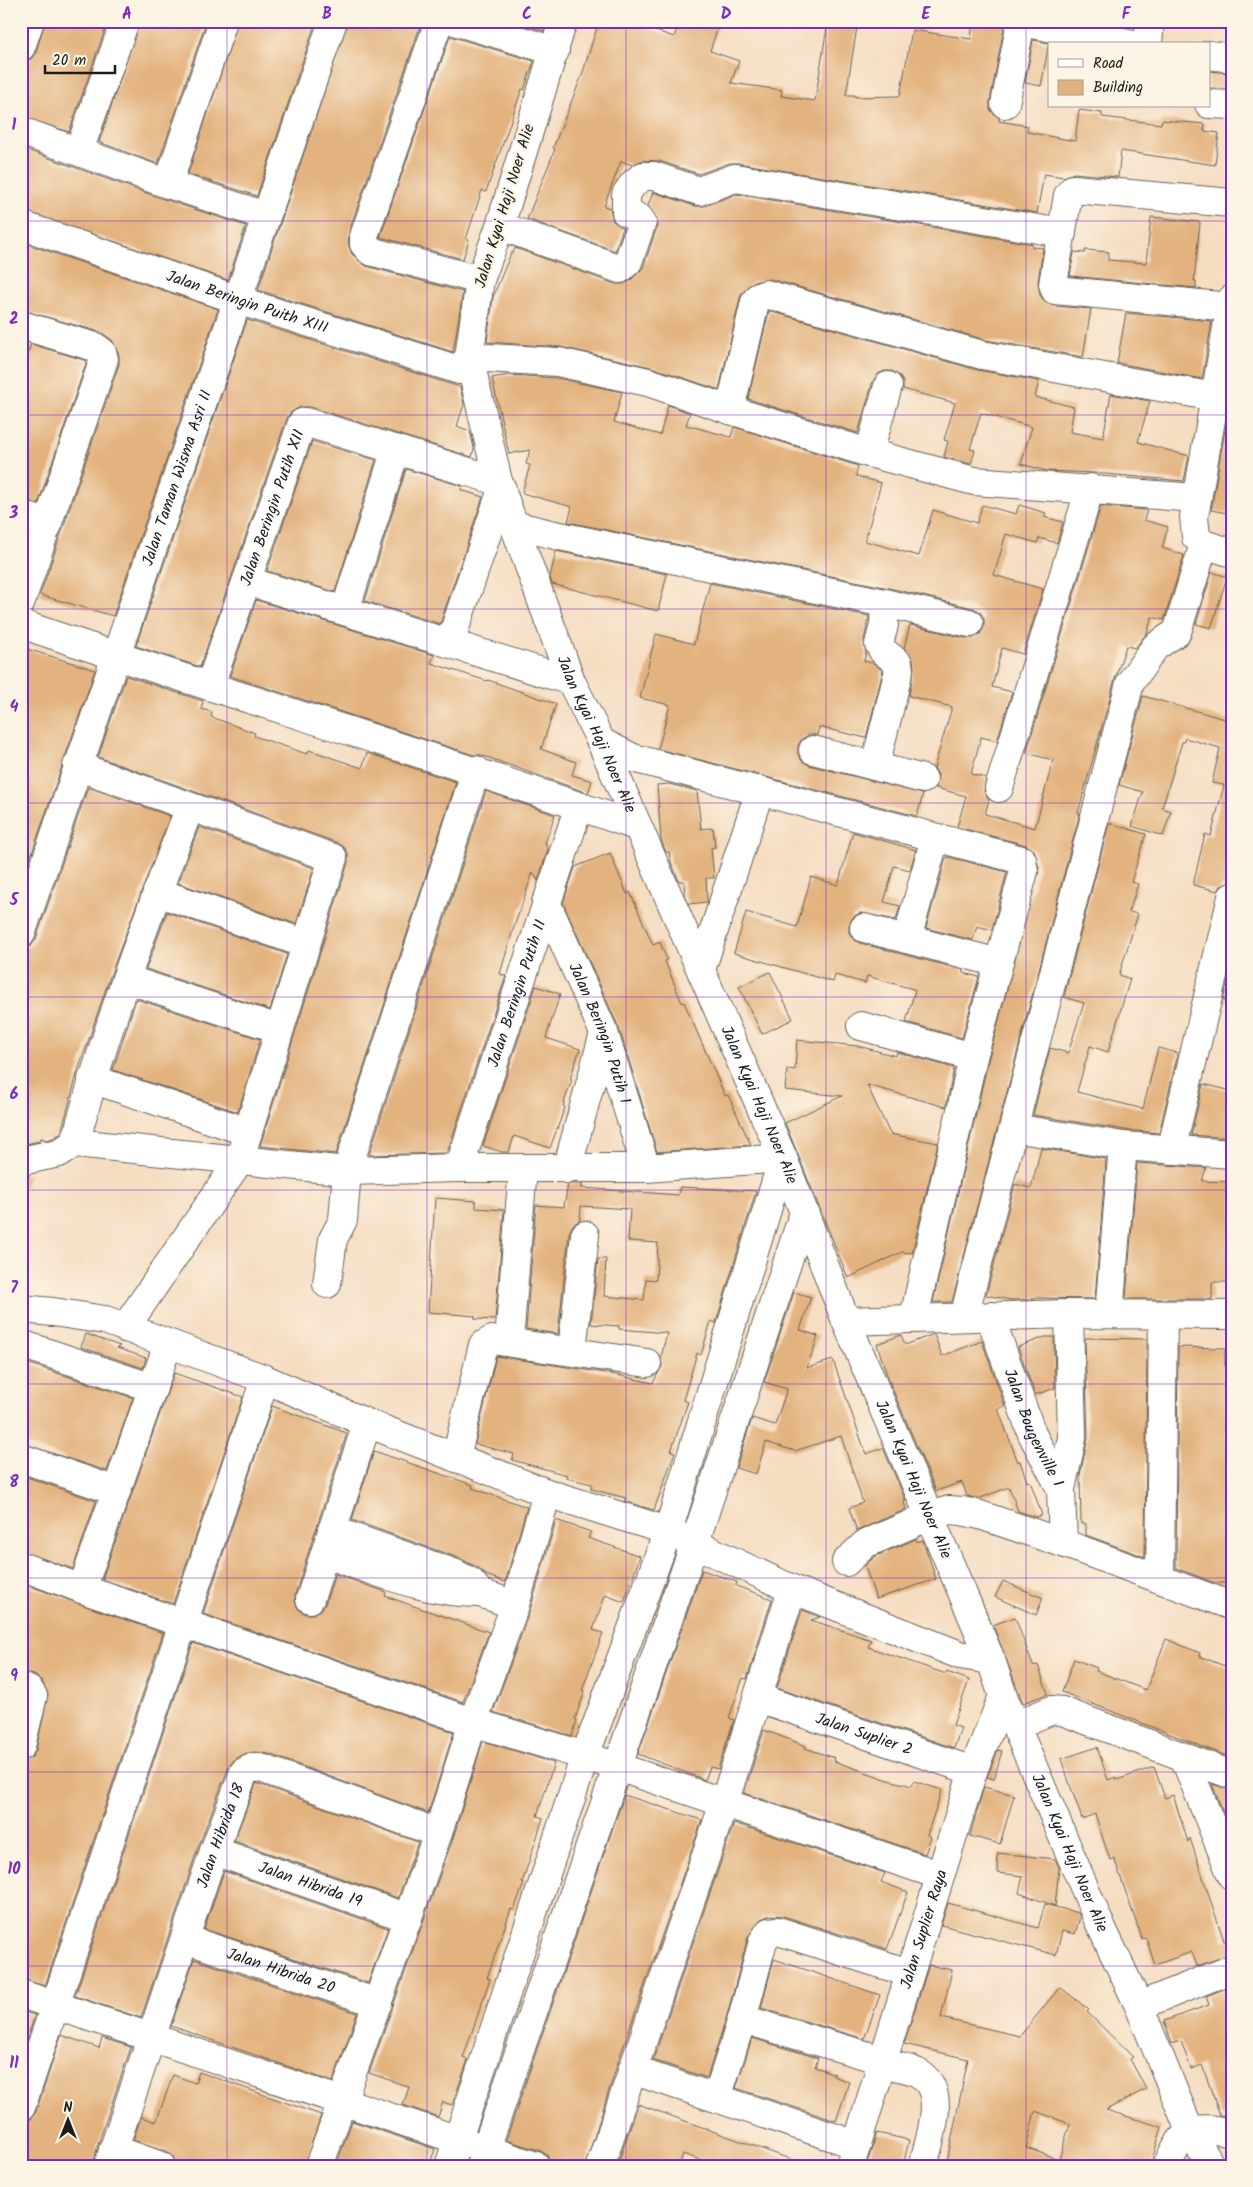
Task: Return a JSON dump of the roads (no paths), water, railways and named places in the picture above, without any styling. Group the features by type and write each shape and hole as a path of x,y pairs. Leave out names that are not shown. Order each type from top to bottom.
{"street":[{"path":"21,47 30,21"},
{"path":"79,151 125,21"},
{"path":"168,184 223,21"},
{"name":"Jalan Taman Wisma Asri II","path":"21,934 333,21"},
{"path":"439,21 364,236 364,244 370,251 480,280"},
{"path":"455,21 554,51"},
{"name":"Jalan Kyai Haji Noer Alie","path":"563,21 500,226 480,280 469,357 500,485 571,681 601,742 636,826 784,1158 846,1321 991,1660 1003,1696 1099,1922 1139,2006 1190,2131 1211,2166"},
{"path":"1148,42 1150,21"},
{"path":"1005,104 1020,22 1122,42"},
{"path":"1210,55 1232,58"},
{"path":"1210,104 1232,105"},
{"path":"21,131 168,184 266,216"},
{"path":"500,226 620,269 628,262 642,222 639,218 626,212 626,194 639,179 648,176 699,191 735,178 1062,233"},
{"path":"1232,203 1077,188 1068,195 1053,284 1055,290 1231,303 1196,498 1194,530 1196,537 1204,544 1232,553"},
{"name":"Jalan Beringin Puith XIII","path":"21,225 237,299 459,370 469,357"},
{"path":"730,410 755,302 758,297 766,294 982,355 1215,397"},
{"path":"21,325 95,347 104,355 21,602"},
{"path":"469,357 558,362 654,383 730,410 869,453 974,481 1090,488 1196,498"},
{"path":"869,453 888,386"},
{"name":"Jalan Beringin Putih XII","path":"210,685 302,423 305,422 396,449"},
{"path":"345,611 396,449 500,485 450,643"},
{"path":"999,788 1090,488"},
{"path":"21,514 48,525"},
{"path":"514,525 554,535 885,603 970,623"},
{"path":"977,1316 1014,1128 1130,683 1155,647 1177,632 1204,544"},
{"path":"247,581 571,681"},
{"path":"875,766 899,670 898,663 879,644 884,626 885,603"},
{"path":"21,624 476,770 577,812 636,826"},
{"path":"601,742 633,758 1022,860 1024,871 973,1057 914,1317"},
{"path":"813,750 923,779"},
{"path":"77,766 333,858 239,1161 125,1328"},
{"path":"327,1284 333,1239 343,1220 347,1171 476,770"},
{"path":"701,970 760,790"},
{"path":"75,1143 92,1079 126,979 190,807"},
{"name":"Jalan Beringin Putih II","path":"459,1168 577,812"},
{"path":"907,939 935,838"},
{"path":"157,892 306,944"},
{"path":"1171,1150 1232,897"},
{"name":"Jalan Beringin Putih I","path":"546,902 604,1034 646,1168"},
{"path":"864,928 999,963"},
{"path":"126,979 279,1029"},
{"path":"861,1026 973,1057"},
{"path":"567,1169 604,1034"},
{"path":"92,1079 248,1132"},
{"path":"1014,1128 1123,1146 1232,1154"},
{"path":"21,1161 59,1153 75,1143 347,1171 459,1168 646,1168 784,1158 668,1531 586,1756 449,2166"},
{"path":"1109,1314 1123,1146"},
{"path":"509,1341 523,1169"},
{"path":"482,2157 694,1542 804,1212"},
{"path":"572,1351 586,1235"},
{"path":"21,1309 105,1320 265,1379 367,1423 547,1493 668,1531 792,1589 960,1655 991,1660"},
{"path":"846,1321 914,1317 1069,1314 1232,1315"},
{"path":"1061,1489 1072,1438 1069,1314"},
{"path":"1160,1579 1163,1315"},
{"name":"Jalan Bougenville I","path":"977,1316 1032,1434 1061,1489 1063,1543"},
{"path":"456,1458 483,1345 492,1340 509,1341 647,1363"},
{"path":"21,1344 153,1388"},
{"path":"82,1590 168,1344"},
{"path":"21,2107 265,1379"},
{"path":"310,1599 367,1423"},
{"path":"21,1458 116,1491"},
{"path":"319,2166 438,1833 473,1722 515,1605 547,1493"},
{"path":"846,1562 865,1544 930,1516 949,1510 962,1511 980,1515 1063,1543 1232,1606"},
{"path":"329,1542 456,1574 471,1582 480,1593 515,1605"},
{"path":"21,1566 82,1590 183,1622 473,1722 586,1756 939,1875"},
{"path":"600,2166 724,1803 792,1589"},
{"path":"21,1687 32,1692 33,1701 21,1746"},
{"name":"Jalan Suplier Raya","path":"853,2156 972,1771 1003,1696"},
{"name":"Jalan Suplier 2","path":"758,1698 972,1771"},
{"path":"1016,1725 1052,1710 1062,1711 1232,1775"},
{"path":"1184,1757 1232,1875"},
{"name":"Jalan Hibrida 18","path":"110,2158 214,1851 244,1772 254,1767 438,1833"},
{"name":"Jalan Hibrida 19","path":"214,1851 408,1918"},
{"path":"717,2098 742,2019 763,1941 769,1932 778,1931 909,1973"},
{"name":"Jalan Hibrida 20","path":"185,1939 378,2003"},
{"path":"1139,2006 1232,1969"},
{"path":"21,1994 458,2140 482,2157 536,2166"},
{"path":"742,2019 916,2072 929,2083 937,2110 923,2166"},
{"path":"632,2070 717,2098 853,2156"},
{"path":"1167,2166 1173,2151 1183,2136 1190,2131 1216,2129 1232,2133"},
{"path":"110,2158 161,2166"}]}
